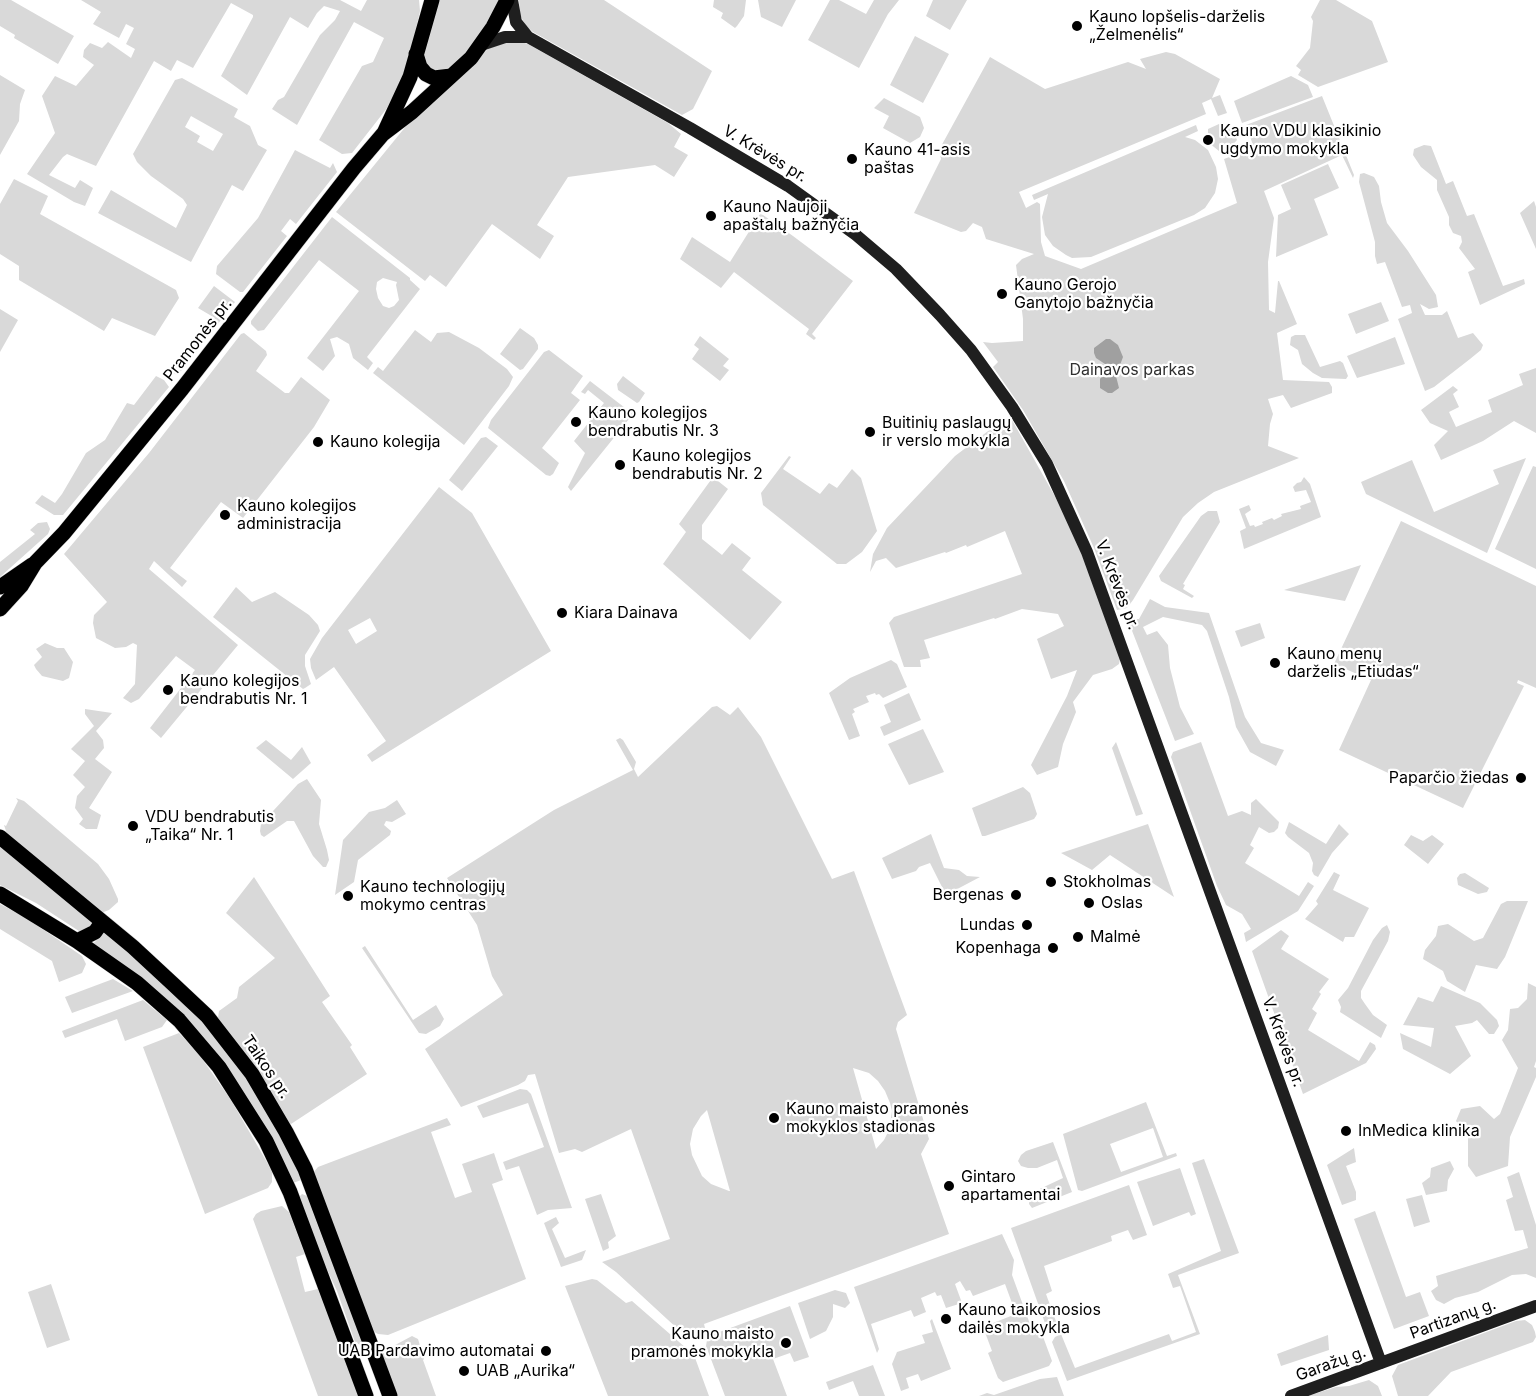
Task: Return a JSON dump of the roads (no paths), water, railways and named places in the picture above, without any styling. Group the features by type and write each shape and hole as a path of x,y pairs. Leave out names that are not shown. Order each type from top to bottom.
{"main road":[{"name":"Pramonės pr.","path":"0,587 35,563 64,533 121,465 354,168 383,134 412,112 481,45 494,27 507,0"},
{"path":"512,0 516,22 528,37"},
{"name":"Pramonės pr.","path":"383,134 410,77 428,5"},
{"path":"481,45 505,37 528,37"},
{"name":"V. Krėvės pr.","path":"528,37 690,128 821,208 896,269 971,350 1012,407 1047,464 1087,552 1381,1362"},
{"path":"416,54 420,67 426,74 434,78 451,76"},
{"name":"Pramonės pr.","path":"0,609 21,585 35,563"},
{"name":"Taikos pr.","path":"0,837 102,922 207,1016 252,1074 298,1154 315,1193 390,1396"},
{"path":"0,894 77,941 137,983 168,1009 219,1067 269,1146 290,1192 366,1396"},
{"path":"77,941 95,932 102,922"},
{"path":"290,1192 306,1188 315,1193"},
{"name":"Partizanų g.","path":"1381,1362 1536,1306"},
{"path":"347,1344 362,1349 371,1346"},
{"name":"Garažų g.","path":"1291,1396 1381,1362"}],"place":[{"name":"Kauno lopšelis-darželis „Želmenėlis“","path":"1077,26"},
{"name":"Kauno VDU klasikinio ugdymo mokykla","path":"1208,140"},
{"name":"Kauno 41-asis paštas","path":"852,159"},
{"name":"Kauno Naujoji apaštalų bažnyčia","path":"711,216"},
{"name":"Kauno Gerojo Ganytojo bažnyčia","path":"1002,294"},
{"name":"Kauno kolegijos bendrabutis Nr. 3","path":"576,422"},
{"name":"Buitinių paslaugų ir verslo mokykla","path":"870,432"},
{"name":"Kauno kolegija","path":"318,442"},
{"name":"Kauno kolegijos bendrabutis Nr. 2","path":"620,465"},
{"name":"Kauno kolegijos administracija","path":"225,515"},
{"name":"Kiara Dainava","path":"562,613"},
{"name":"Kauno menų darželis „Etiudas“","path":"1275,663"},
{"name":"Kauno kolegijos bendrabutis Nr. 1","path":"168,690"},
{"name":"Paparčio žiedas","path":"1521,778"},
{"name":"VDU bendrabutis „Taika“ Nr. 1","path":"133,826"},
{"name":"Stokholmas","path":"1051,882"},
{"name":"Bergenas","path":"1016,895"},
{"name":"Kauno technologijų mokymo centras","path":"348,896"},
{"name":"Oslas","path":"1089,903"},
{"name":"Lundas","path":"1027,925"},
{"name":"Malmė","path":"1078,937"},
{"name":"Kopenhaga","path":"1053,948"},
{"name":"Kauno maisto pramonės mokyklos stadionas","path":"774,1118"},
{"name":"InMedica klinika","path":"1346,1131"},
{"name":"Gintaro apartamentai","path":"949,1186"},
{"name":"Kauno taikomosios dailės mokykla","path":"946,1319"},
{"name":"Kauno maisto pramonės mokykla","path":"786,1343"},
{"name":"UAB Pardavimo automatai","path":"546,1351"},
{"name":"UAB „Aurika“","path":"464,1371"}],"park label":[{"name":"Dainavos parkas","path":"1132,370"}]}
